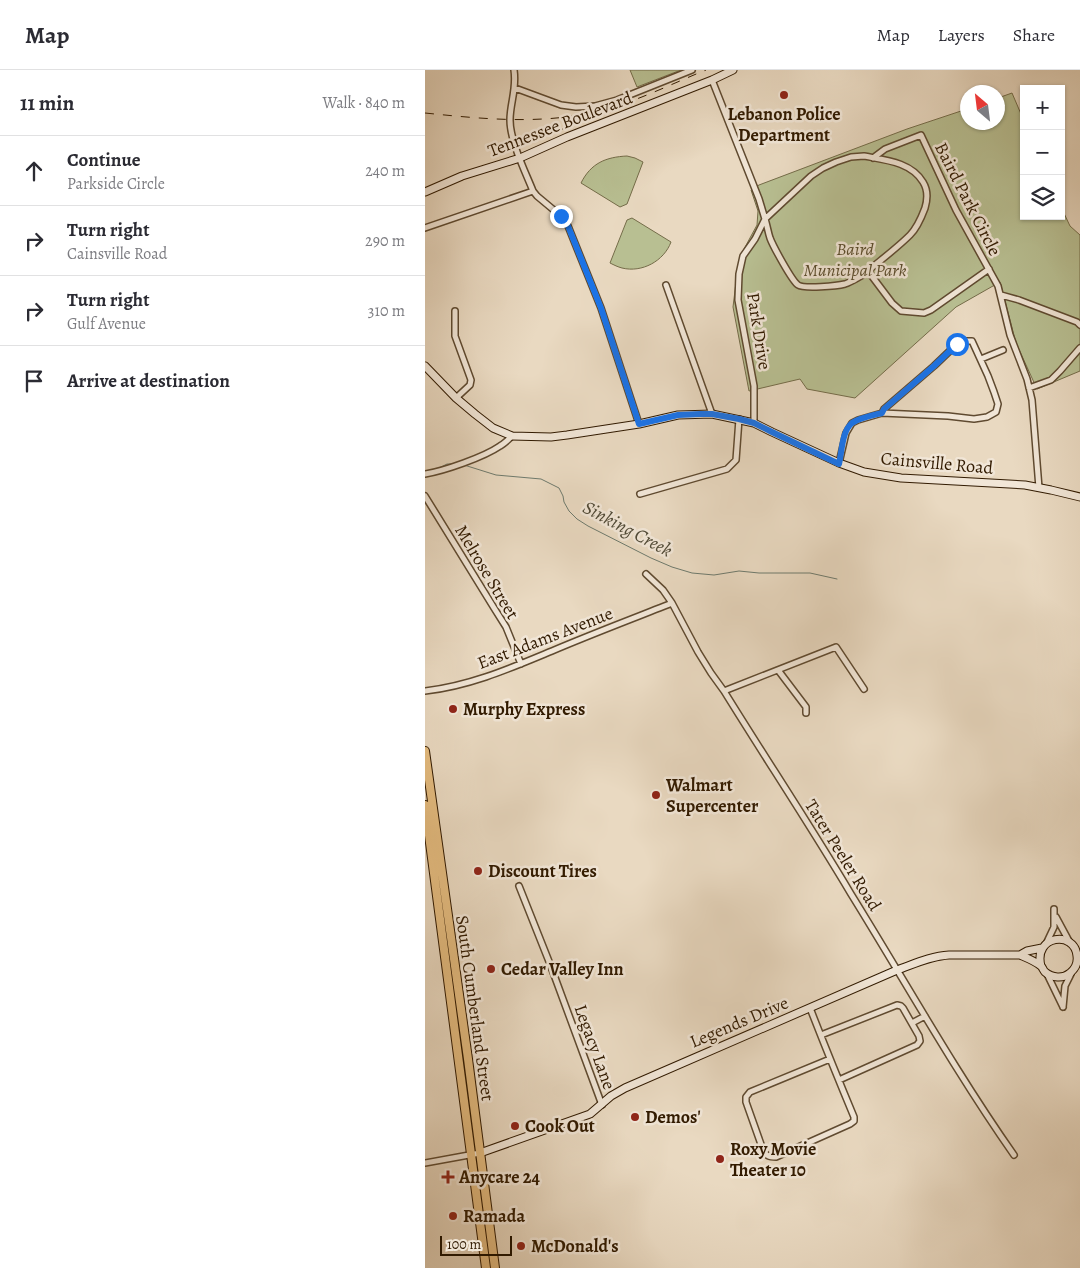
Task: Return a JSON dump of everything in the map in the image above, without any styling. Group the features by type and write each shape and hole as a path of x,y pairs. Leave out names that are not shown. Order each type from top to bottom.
{"main road":[{"name":"South Cumberland Street","path":"425,752 495,1268"},
{"name":"South Cumberland Street","path":"425,805 486,1268"}],"street":[{"path":"514,70 515,88 510,120 512,138 533,191 561,216 568,226 601,308 639,424"},
{"path":"515,88 561,105 595,106 617,100 692,70"},
{"name":"Tennessee Boulevard","path":"425,192 462,176 520,158 733,70"},
{"path":"712,80 759,199 765,219"},
{"name":"Baird Park Circle","path":"873,158 885,149 921,135 956,210 998,286 1010,335 1032,400 1039,488"},
{"name":"Baird Park Circle","path":"864,156 873,158 893,162 910,169 918,174 923,181 928,197 912,234 858,278 844,284 805,288 797,285 770,240 765,219 811,176 823,168 851,158 864,156"},
{"path":"425,228 533,191"},
{"name":"Park Drive","path":"754,423 754,386 738,300 739,274 743,256 755,239 765,219"},
{"name":"Baird Park Circle","path":"867,271 892,304 901,311 924,314 989,270"},
{"path":"666,285 712,414"},
{"path":"1001,295 1077,322 1080,325"},
{"path":"455,311 455,336 471,380 470,385 456,398"},
{"path":"839,464 845,433 852,423 858,420 882,413 987,417 996,412 998,404 989,376 972,341 963,341 957,344 884,409 882,413"},
{"path":"1029,388 1051,380 1080,348"},
{"path":"981,359 1003,350"},
{"name":"Cainsville Road","path":"425,366 456,398 493,428 513,436 551,437 593,432 678,415 712,414 754,423 839,464 864,472 901,478 997,483 1039,488 1080,497"},
{"path":"640,494 727,470 736,460 739,419"},
{"path":"425,474 433,473 477,457 501,446 513,436"},
{"name":"Melrose Street","path":"425,496 506,628 521,664"},
{"name":"Tater Peeler Road","path":"646,574 663,590 672,603 711,673 822,845 925,1016 1014,1155"},
{"name":"East Adams Avenue","path":"425,691 462,684 521,664 672,603"},
{"path":"724,691 836,647 864,689"},
{"path":"778,670 806,707 806,713"},
{"name":"Legacy Lane","path":"519,886 602,1105"},
{"path":"1041,966 1040,954 1053,930 1055,912 1075,947 1078,957 1076,968 1065,986 1063,1007 1046,973"},
{"name":"Legends Drive","path":"1019,955 1058,939 1065,940 1075,947"},
{"name":"Legends Drive","path":"480,1153 590,1114 611,1096 625,1088 897,970 937,956 962,954 1019,955 1041,966 1046,973"},
{"path":"1046,973 1055,977 1061,977 1076,968"},
{"path":"821,1036 897,1005 903,1008 919,1036 920,1041 917,1045 839,1080"},
{"path":"810,1008 831,1059 854,1117 854,1121 776,1157 766,1155 745,1102 745,1097 750,1092 831,1059"},
{"path":"912,1023 925,1016"},
{"path":"425,1163 480,1153"}],"green space":[{"path":"630,70 681,70 637,87"},
{"name":"Baird Municipal Park","path":"1012,93 1020,112 1020,220 1065,220 1065,215 1070,226 1080,235 1080,371 1037,389 1016,343 1000,282 956,307 855,398 807,389 800,379 749,391 733,307 738,266 744,249 757,225 758,211 751,190 759,185 907,129 960,111 960,130 1005,130 1005,96"},
{"path":"627,156 643,162 627,204 620,207 581,183 589,170 600,162"},
{"path":"632,218 671,242 663,255 651,264 637,269 620,268 610,263 627,220"}],"waterway":[{"name":"Sinking Creek","path":"425,471 453,464"},
{"name":"Sinking Creek","path":"464,465 496,475 541,479 559,488 569,511 577,519 672,567 692,573 714,575 739,571 810,573 837,579"}],"railway":[{"path":"425,113 512,120 578,115 626,103 706,70"},
{"path":"523,145 590,118"}],"place":[{"name":"Lebanon Police Department","path":"784,95"},
{"name":"Murphy Express","path":"453,709"},
{"name":"Walmart Supercenter","path":"656,795"},
{"name":"Discount Tires","path":"478,871"},
{"name":"Cedar Valley Inn","path":"491,969"},
{"name":"Demos'","path":"635,1117"},
{"name":"Cook Out","path":"515,1126"},
{"name":"Roxy Movie Theater 10","path":"720,1159"},
{"name":"Anycare 24","path":"448,1177"},
{"name":"Ramada","path":"453,1216"},
{"name":"McDonald's","path":"521,1246"}],"route":[{"path":"561,216 568,226 601,308 639,424 678,415 712,414 739,419 754,423 839,464 845,433 852,423 882,413 884,409 957,344"}]}
